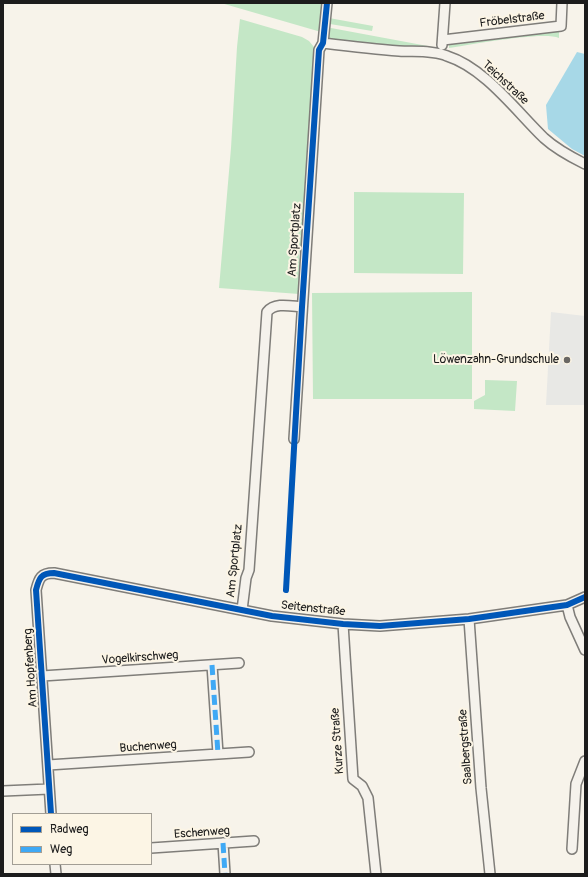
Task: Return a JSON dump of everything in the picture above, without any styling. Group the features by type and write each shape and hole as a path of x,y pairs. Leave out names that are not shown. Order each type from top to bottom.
{"street":[{"name":"Am Sportplatz","path":"294,439 319,50 323,43 327,3"},
{"path":"441,54 445,3"},
{"name":"Fröbelstraße","path":"443,40 561,26 562,3"},
{"name":"Teichstraße","path":"323,43 384,50 441,54 448,56 471,68 513,105 545,139 564,154 585,164"},
{"name":"Am Sportplatz","path":"242,610 246,578 249,570 266,312 273,307 278,306 302,307"},
{"name":"Seitenstraße","path":"42,576 47,573 54,573 272,616 343,624 380,626 469,619 567,604 585,598"},
{"name":"Am Hopfenberg","path":"42,576 36,590 51,813"},
{"path":"567,604 570,617 585,650"},
{"name":"Saalbergstraße","path":"469,619 481,788 490,874"},
{"name":"Kurze Straße","path":"343,624 353,779 362,786 368,798 376,874"},
{"name":"Vogelkirschweg","path":"42,676 239,663"},
{"path":"212,665 218,754"},
{"name":"Buchenweg","path":"48,762 249,752"},
{"path":"572,849 576,784 585,761"},
{"path":"3,792 49,789"},
{"name":"Eschenweg","path":"152,848 254,841"},
{"path":"223,843 225,874"}],"shaded area":[{"name":"Löwenzahn-Grundschule","path":"551,312 585,316 585,405 546,405"}],"green space":[{"path":"221,3 324,3 321,32"},
{"path":"329,18 373,26 372,31 330,24"},
{"path":"240,19 302,37 309,41 314,47 303,241 299,254 301,268 299,294 219,288"},
{"path":"331,28 433,47 432,49 380,46 331,40 328,36 329,29"},
{"path":"554,31 559,32 559,38 550,36 523,37 449,48 449,43"},
{"path":"354,192 464,193 463,274 354,273"},
{"path":"472,292 472,399 313,399 312,293"},
{"path":"485,380 517,381 515,411 474,409 474,401 485,395"}],"water":[{"path":"577,52 585,54 585,156 572,149 548,129 546,105"}],"marked path":[{"path":"212,665 218,754"},
{"path":"223,843 225,874"}],"cycle path":[{"path":"286,590 302,307 319,50 323,43 327,3"},
{"path":"51,813 36,590 38,582 43,575 54,573 272,616 343,624 380,626 469,619 567,605 585,597"}],"place":[{"name":"Löwenzahn-Grundschule","path":"567,360"}]}
